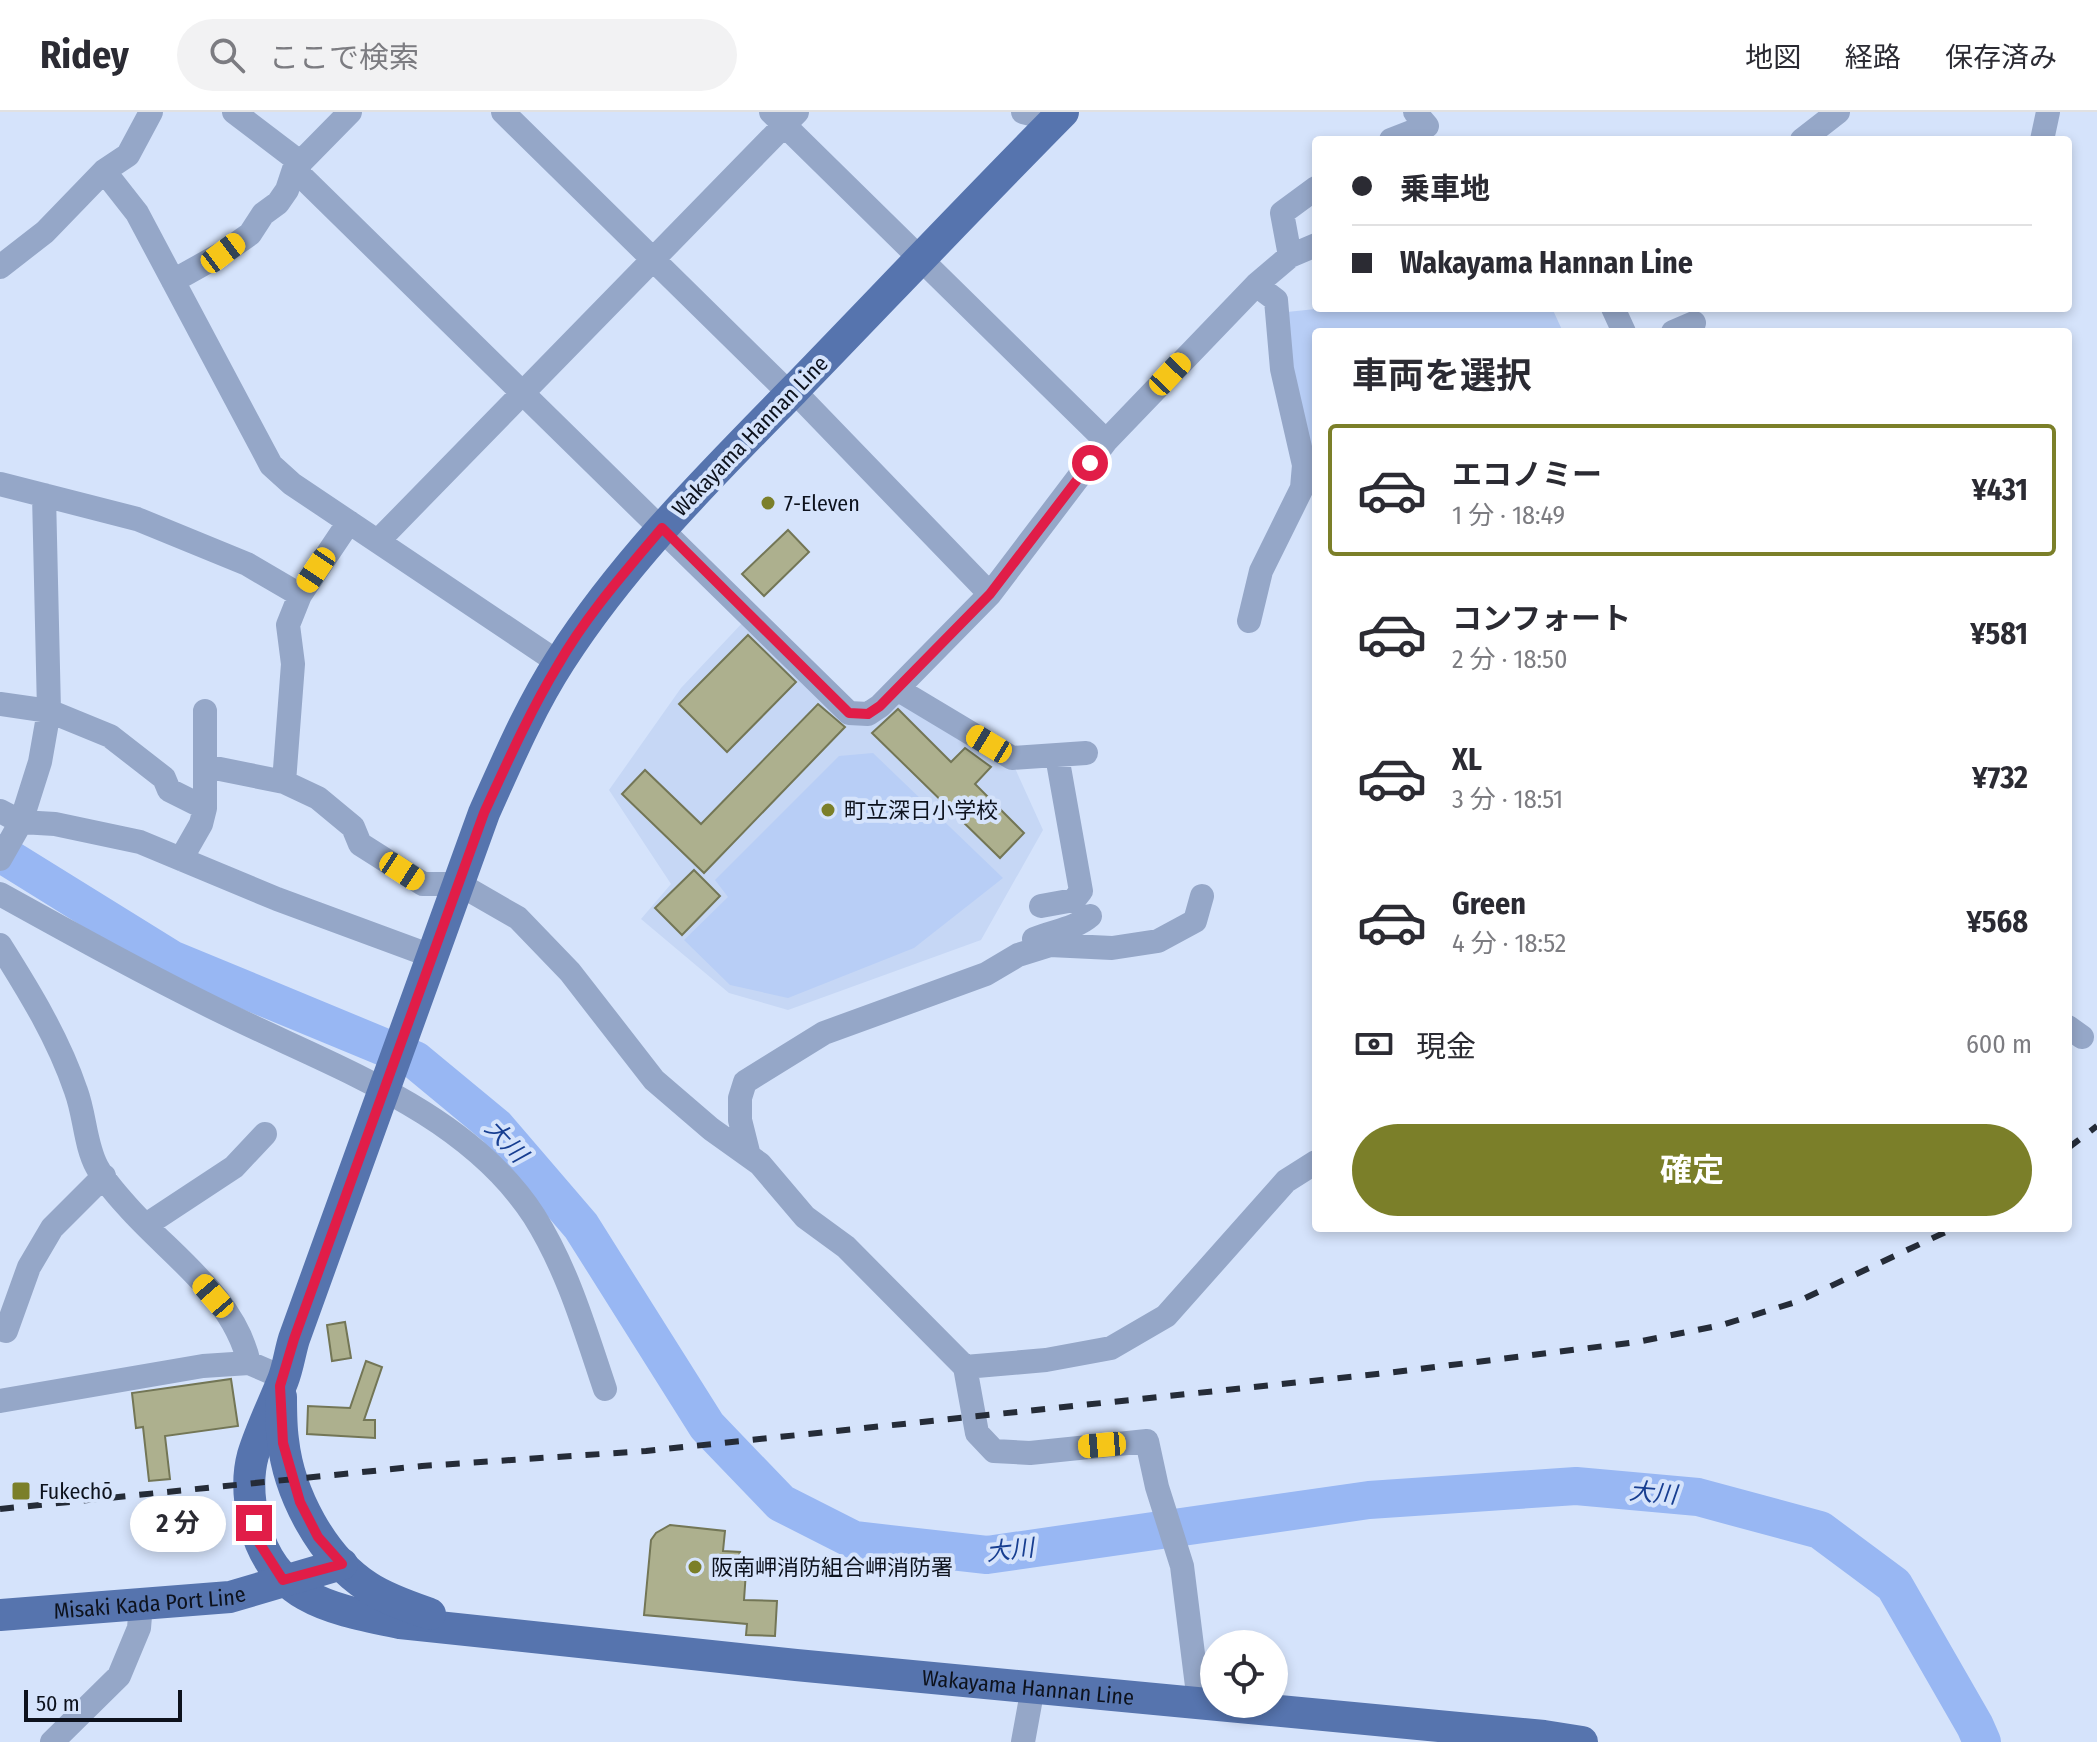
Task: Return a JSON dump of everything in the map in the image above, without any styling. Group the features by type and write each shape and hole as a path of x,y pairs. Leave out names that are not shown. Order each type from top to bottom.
{"main road":[{"name":"Wakayama Hannan Line","path":"1059,116 662,528 608,592 559,663 484,813 294,1339 282,1382 252,1457 250,1506 258,1541 283,1580 297,1592 339,1610 400,1623 1582,1742"},
{"name":"Wakayama Hannan Line","path":"282,1382 283,1443 300,1502 318,1537 368,1587 413,1608 476,1629"},
{"name":"Misaki Kada Port Line","path":"0,1615 230,1597 342,1564"}],"street":[{"path":"0,267 45,232 104,171 128,155 151,112"},
{"path":"234,112 298,166 521,393 849,713 868,714 897,689 990,594 1106,441 1256,285 1290,256 1312,247"},
{"path":"173,281 250,234 263,214 278,203 298,166 350,112"},
{"path":"503,112 792,392 990,594"},
{"path":"1023,112 1059,116"},
{"path":"1807,136 1838,112"},
{"path":"2043,136 2048,112"},
{"path":"378,541 653,258 784,116 919,258 1106,441"},
{"path":"104,171 137,213 271,465 292,484 559,663"},
{"path":"1290,256 1282,213 1312,191"},
{"path":"1249,621 1261,571 1302,488 1304,465 1282,369 1276,300 1256,285"},
{"path":"0,484 137,519 247,564 300,595"},
{"path":"0,859 12,822 40,762 49,711 44,495"},
{"path":"284,782 293,664 288,625 300,595 349,522"},
{"path":"897,689 1012,758 1086,753"},
{"path":"0,704 49,711 110,736 164,778 169,790 205,808"},
{"path":"181,859 201,824 205,808 205,711"},
{"path":"1041,906 1074,900 1081,891 1057,756"},
{"path":"205,766 284,782 318,798 353,827 360,844 423,884 459,884 518,918 570,972 654,1080 711,1129 760,1164 805,1217 846,1247 965,1367 977,1433 994,1451 1030,1453 1147,1441 1157,1487 1182,1566 1197,1686 1196,1703"},
{"path":"12,822 55,824 140,842 277,899 434,957"},
{"path":"0,894 137,970 388,1084 447,1128 490,1164 533,1214 565,1273 605,1389"},
{"path":"749,1156 740,1120 740,1098 745,1082 824,1033 1050,945 1112,948 1158,941 1195,921 1202,896"},
{"path":"994,969 1024,944 1055,930 1081,924 1090,916"},
{"path":"0,945 54,1037 77,1091 97,1166 126,1206 177,1255 231,1317 244,1343 249,1363"},
{"path":"146,1225 234,1167 265,1134"},
{"path":"965,1367 1046,1360 1111,1348 1125,1340 1166,1316 1286,1181 1312,1165"},
{"path":"11,1331 29,1267 52,1228 104,1176"},
{"path":"0,1401 203,1366 249,1363 282,1382"},
{"path":"52,1742 119,1676 139,1628 141,1604"},
{"path":"1023,1742 1033,1687"}],"shaded area":[{"path":"1312,309 1312,312 1554,312 1561,328 1312,328 1312,459 1293,385 1287,312"},
{"name":"町立深日小学校","path":"745,620 847,722 901,697 1014,766 1043,830 981,940 788,1010 729,993 641,919 671,884 609,790 681,688"},
{"path":"873,753 1003,878 914,948 788,998 730,985 684,940 728,897 715,880 839,756"}],"building":[{"path":"788,530 809,552 764,596 742,574"},
{"path":"748,635 796,682 727,752 679,704"},
{"path":"818,704 845,727 704,873 622,794 645,770 701,824"},
{"path":"898,709 951,762 965,748 991,767 975,784 1024,833 1000,858 872,733"},
{"path":"694,870 720,896 682,935 655,908"},
{"path":"345,1322 351,1358 332,1361 327,1325"},
{"path":"366,1361 382,1367 364,1420 375,1420 375,1438 307,1434 308,1406 350,1408"},
{"path":"231,1379 238,1426 165,1436 170,1479 149,1481 143,1427 136,1428 132,1393"},
{"path":"670,1525 725,1531 723,1551 740,1552 739,1556 747,1557 744,1600 777,1601 775,1636 746,1635 747,1624 644,1615 651,1540"}],"waterway":[{"name":"大川","path":"0,853 171,959 415,1060 496,1127 581,1226 707,1426 781,1503 854,1540 987,1555 1369,1500 1576,1486 1698,1497 1820,1530 1894,1585 1982,1742"}],"railway":[{"path":"2072,1145 2097,1126"},
{"path":"0,1509 422,1466 646,1451 1387,1373 1637,1342 1722,1325 1799,1301 1946,1232"}],"place":[{"name":"7-Eleven","path":"768,503"},
{"name":"町立深日小学校","path":"828,810"},
{"name":"Fukechō","path":"21,1491"},
{"name":"阪南岬消防組合岬消防署","path":"695,1567"}],"route":[{"path":"254,1523 258,1541 283,1580 342,1564 318,1537 300,1502 283,1443 280,1386 294,1339 484,813 517,741 559,663 608,592 662,528 849,713 868,714 880,706 990,594 1090,463"}]}
